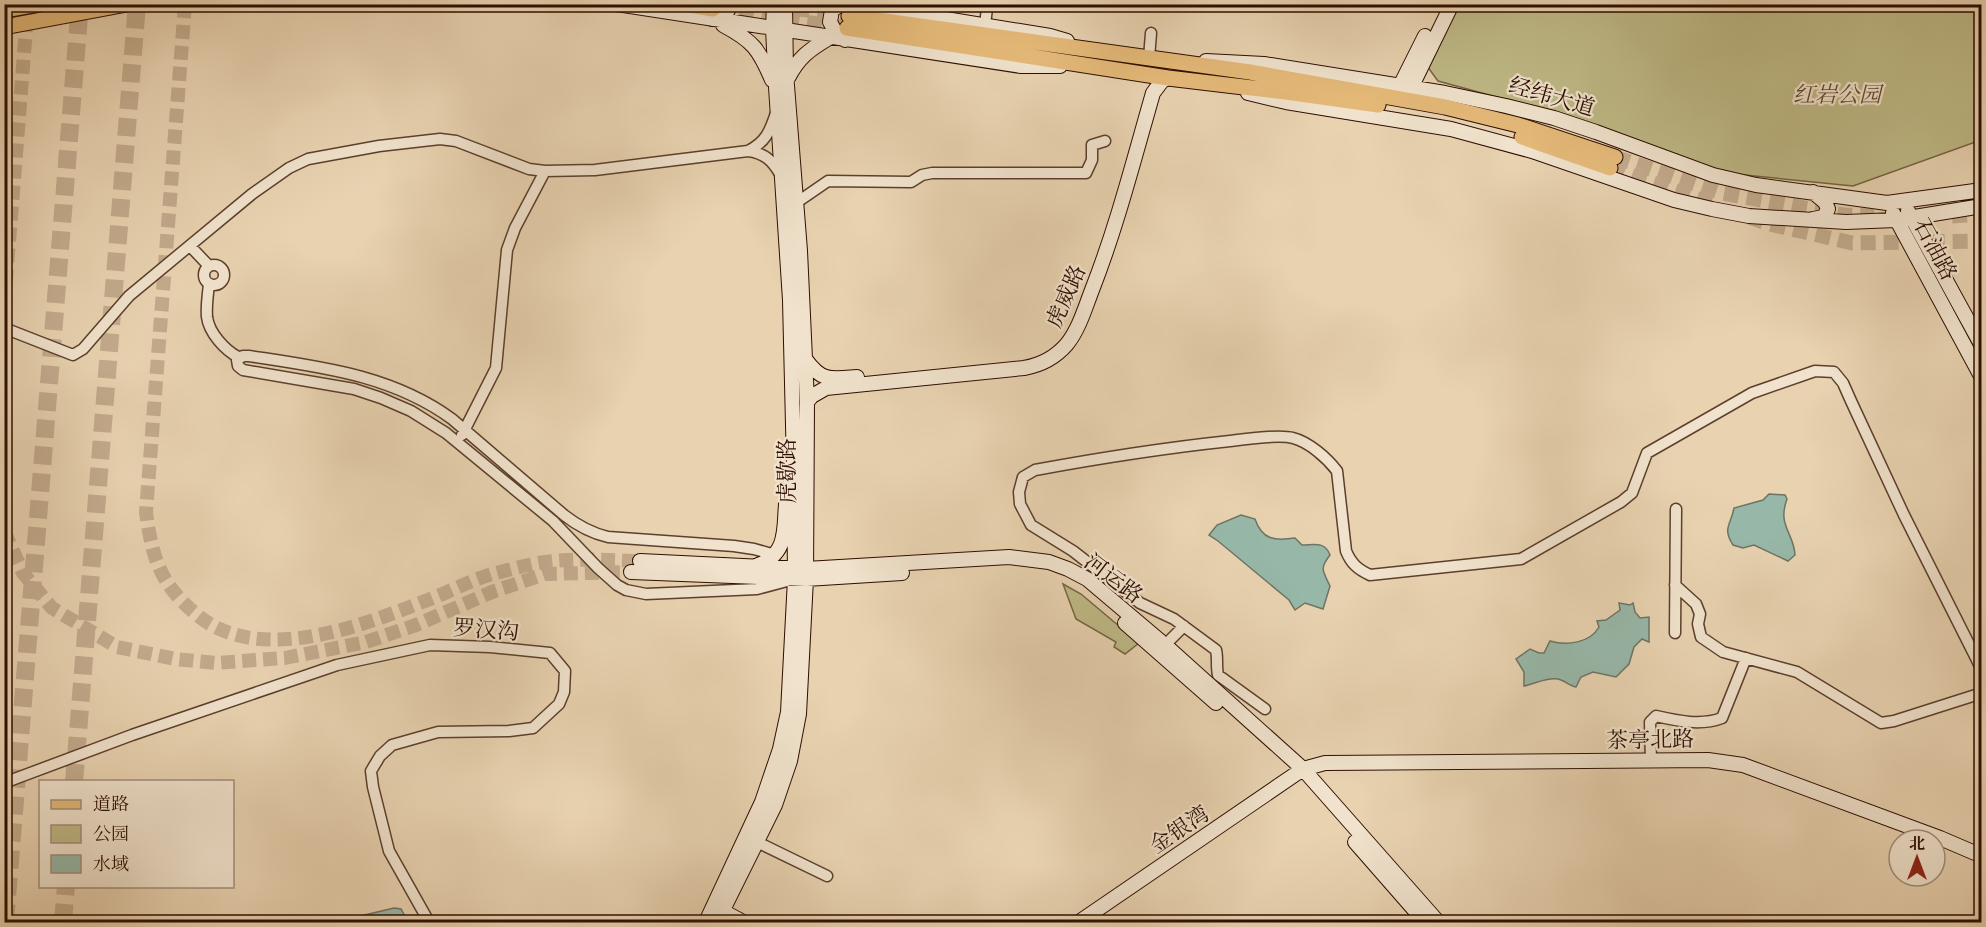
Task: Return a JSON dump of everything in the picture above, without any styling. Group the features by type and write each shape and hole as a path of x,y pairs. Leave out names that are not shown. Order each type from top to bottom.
{"main road":[{"path":"4,10 38,4"},
{"path":"4,27 127,4"},
{"path":"617,4 712,14 720,18 728,14 731,4"},
{"path":"683,4 712,14 779,30 829,38"},
{"name":"虎歇路","path":"706,922 718,913 757,842 783,782 799,714 807,402 806,360 796,203 781,84 779,30 774,4"},
{"name":"虎歇路","path":"779,30 785,4"},
{"path":"1406,87 1441,4"},
{"path":"1406,87 1452,4"},
{"path":"712,14 755,47 781,84 808,50 829,38 848,19 986,25 1050,36 1104,52"},
{"path":"848,19 1090,66 1206,83 1297,93 1442,117 1613,162 1518,125 1445,107 1250,72 1174,62"},
{"name":"经纬大道","path":"848,19 1174,62 1222,61 1264,64 1406,87 1506,106 1554,118 1713,175 1756,185 1887,203 1982,190"},
{"name":"虎威路","path":"806,360 820,376 844,378 1023,362 1036,360 1054,349 1068,333 1100,252 1147,93 1145,83 1139,73"},
{"name":"虎威路","path":"807,402 812,396 826,388 1024,368 1037,366 1057,354 1066,345 1078,323 1108,248 1153,93 1162,81 1168,78"},
{"path":"1206,83 1286,102 1401,120 1477,135 1532,151 1674,200 1749,216 1846,222 1896,220 1982,206"},
{"name":"虎歇路","path":"718,913 762,802 780,749 788,712 801,574 794,467 790,300 778,107 781,84"},
{"path":"1813,219 1824,216 1828,209 1826,202 1814,192"},
{"name":"石油路","path":"1904,202 1982,346"},
{"name":"石油路","path":"1887,203 1982,378"},
{"path":"754,566 776,555 782,545 786,496 794,467"},
{"name":"河运路","path":"640,561 754,566 801,574 1009,557 1049,562 1068,569 1087,579 1165,645 1300,771 1438,922"},
{"name":"河运路","path":"631,572 801,574 1009,565 1048,569 1067,576 1083,586 1300,771 1425,922"},
{"name":"茶亭北路","path":"1300,771 1325,763 1708,760 1743,765 1940,838 1982,856"},
{"name":"金银湾","path":"1079,922 1300,771"},
{"path":"718,913 743,922"}],"street":[{"path":"986,25 987,8"},
{"path":"1149,58 1151,33"},
{"path":"748,151 761,143 769,134 778,107"},
{"path":"4,328 73,355 83,349 129,296 252,194 289,168 308,159 379,146 440,139 456,141 529,169 545,171 595,170 748,151 768,157 774,163 783,181"},
{"path":"796,203 828,181 911,182 932,172 1086,172 1092,160 1092,145 1106,141"},
{"path":"457,442 496,368 501,301 510,238 545,171"},
{"path":"190,246 209,266 218,266 224,274 219,283 209,284"},
{"path":"209,266 204,274 209,284 208,323 226,350 238,357 249,356 330,368 373,379 423,401 440,410 465,429 572,522 608,537"},
{"path":"238,357 236,363 243,370 339,386 398,404 446,433 553,521 617,585 635,593 757,589 801,574"},
{"path":"1265,709 1218,675 1216,650 1184,626 1140,603 1073,551 1031,525 1020,504 1019,492 1023,477 1035,470 1161,448 1251,438 1290,437 1301,441 1330,461 1337,471 1346,551 1351,562 1360,571 1370,575 1521,559 1632,493 1647,453 1752,393 1815,371 1834,372 1843,383 1904,515 1982,670"},
{"path":"1675,633 1676,509"},
{"path":"582,551 580,542 584,536 734,546 776,555"},
{"path":"1675,585 1696,604 1700,614 1698,624 1701,637 1723,652 1797,672 1881,723 1982,693"},
{"path":"1165,645 1184,626"},
{"name":"罗汉沟","path":"9,781 132,735 337,665 430,645 490,647 550,653 565,671 564,692 559,704 533,728 509,731 438,732 392,745 380,756 371,771 389,850 429,922"},
{"path":"1651,761 1650,722 1656,717 1684,722 1712,722 1722,718 1746,658"},
{"path":"757,842 826,876"}],"green space":[{"name":"红岩公园","path":"1458,5 1981,5 1981,140 1853,186 1705,171 1563,115 1438,81 1427,66"},
{"path":"1063,584 1081,594 1139,643 1125,654 1114,647 1116,642 1076,619"}],"water":[{"path":"1769,494 1785,495 1787,499 1784,508 1785,523 1795,555 1788,561 1754,545 1743,548 1733,545 1728,534 1734,508 1763,500"},
{"path":"1241,515 1255,519 1261,531 1270,538 1295,538 1302,545 1319,545 1328,551 1330,555 1323,570 1330,586 1323,609 1305,603 1295,610 1289,600 1209,535 1217,525"},
{"path":"1619,603 1630,605 1633,603 1635,612 1640,618 1649,617 1649,642 1642,639 1634,647 1629,664 1616,677 1593,672 1581,677 1576,687 1554,679 1524,686 1524,672 1516,659 1530,649 1544,653 1550,641 1571,643 1590,637 1599,627 1597,621 1606,620 1620,610"},
{"path":"394,908 401,909 408,922 349,922 352,918"}],"tunnel":[{"path":"4,304 28,4"},
{"path":"5,922 80,4"},
{"path":"74,780 137,4"},
{"path":"185,4 146,512 155,556 174,592 196,614 221,629 248,638 278,640 309,637 340,630 399,611 483,577 532,564 581,560 640,561"},
{"path":"772,5 849,16"},
{"path":"716,9 844,28"},
{"path":"1615,157 1722,193 1844,215 1874,216"},
{"path":"1610,168 1712,204"},
{"path":"1952,216 1982,214"},
{"path":"1749,217 1852,243 1982,241"},
{"path":"4,531 23,573 52,608 117,647 175,659 216,663 285,658 366,642 416,625 492,592 545,574 631,572"},
{"path":"63,922 66,888"}]}
